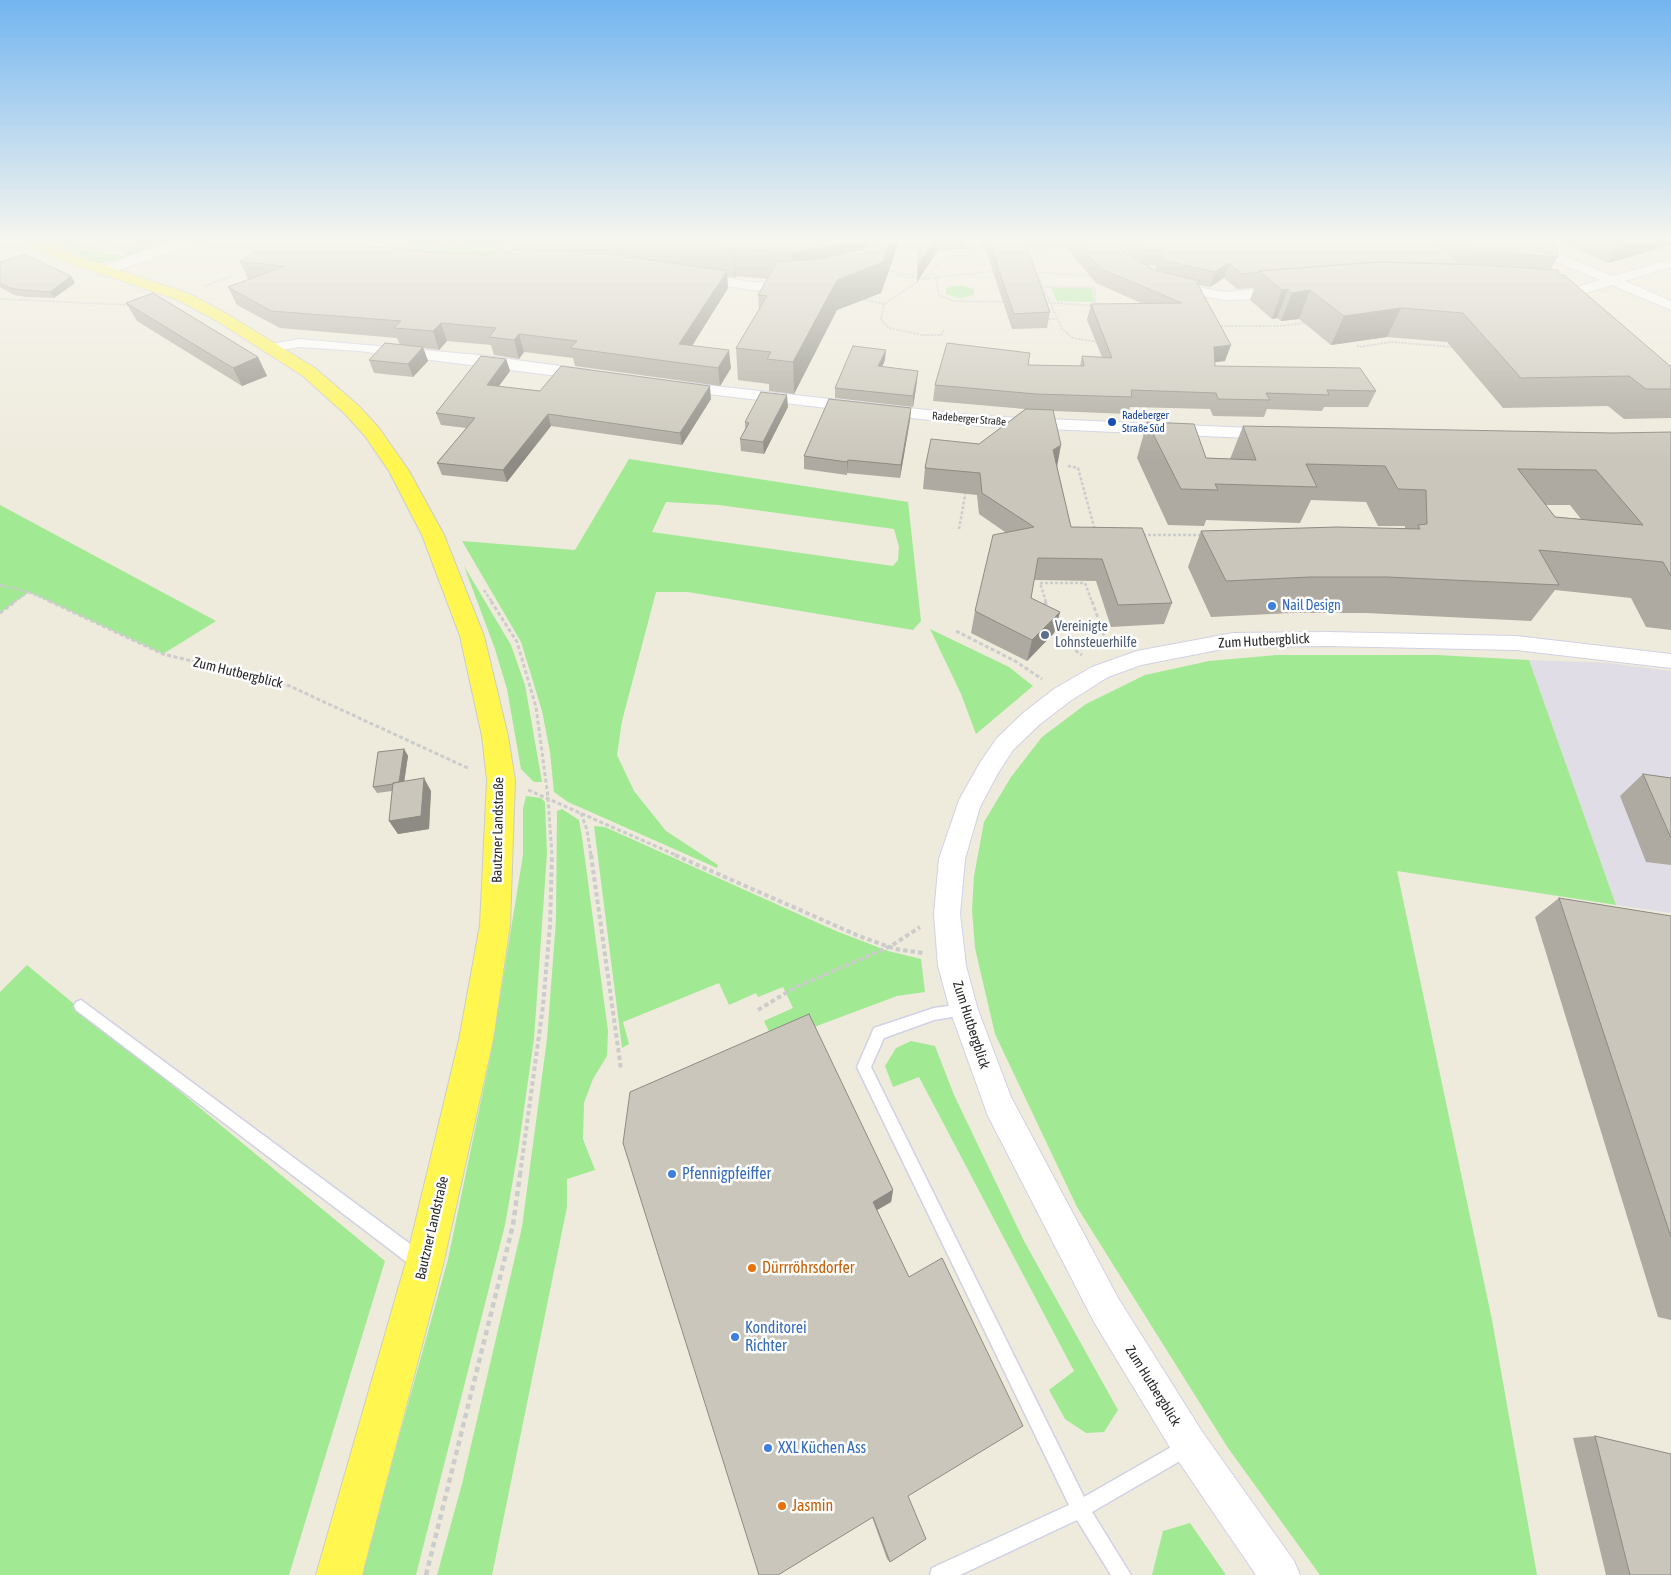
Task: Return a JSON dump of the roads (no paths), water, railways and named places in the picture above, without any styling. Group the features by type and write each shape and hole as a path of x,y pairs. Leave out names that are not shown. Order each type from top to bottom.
{"main road":[{"name":"Bautzner Landstraße","path":"214,312 280,346 331,389 372,432 399,471 434,535 472,636 495,736 500,780 495,926 476,1040 424,1265 339,1575"}],"street":[{"path":"280,346 299,343 358,347 479,360 605,377"},
{"name":"Radeberger Straße","path":"664,385 980,421 1286,435"},
{"name":"Zum Hutbergblick","path":"1280,1575 1190,1446 1106,1310 999,1105 964,1010 951,953 947,914 952,859 968,807 989,767 1005,744 1031,719 1062,695 1100,672 1137,658 1233,640 1328,639 1516,643 1671,661"}],"lane":[{"path":"81,1006 424,1265"},
{"path":"964,1010 934,1014 879,1033 864,1067 1080,1509 1122,1575"},
{"path":"939,1575 1080,1509 1190,1446"}],"place":[{"name":"Radeberger Straße Süd","path":"1112,422"},
{"name":"Nail Design","path":"1272,606"},
{"name":"Vereinigte Lohnsteuerhilfe","path":"1045,635"},
{"name":"Pfennigpfeiffer","path":"672,1174"},
{"name":"Dürrröhrsdorfer","path":"752,1268"},
{"name":"Konditorei Richter","path":"735,1337"},
{"name":"XXL Küchen Ass","path":"768,1448"},
{"name":"Jasmin","path":"782,1506"}]}
